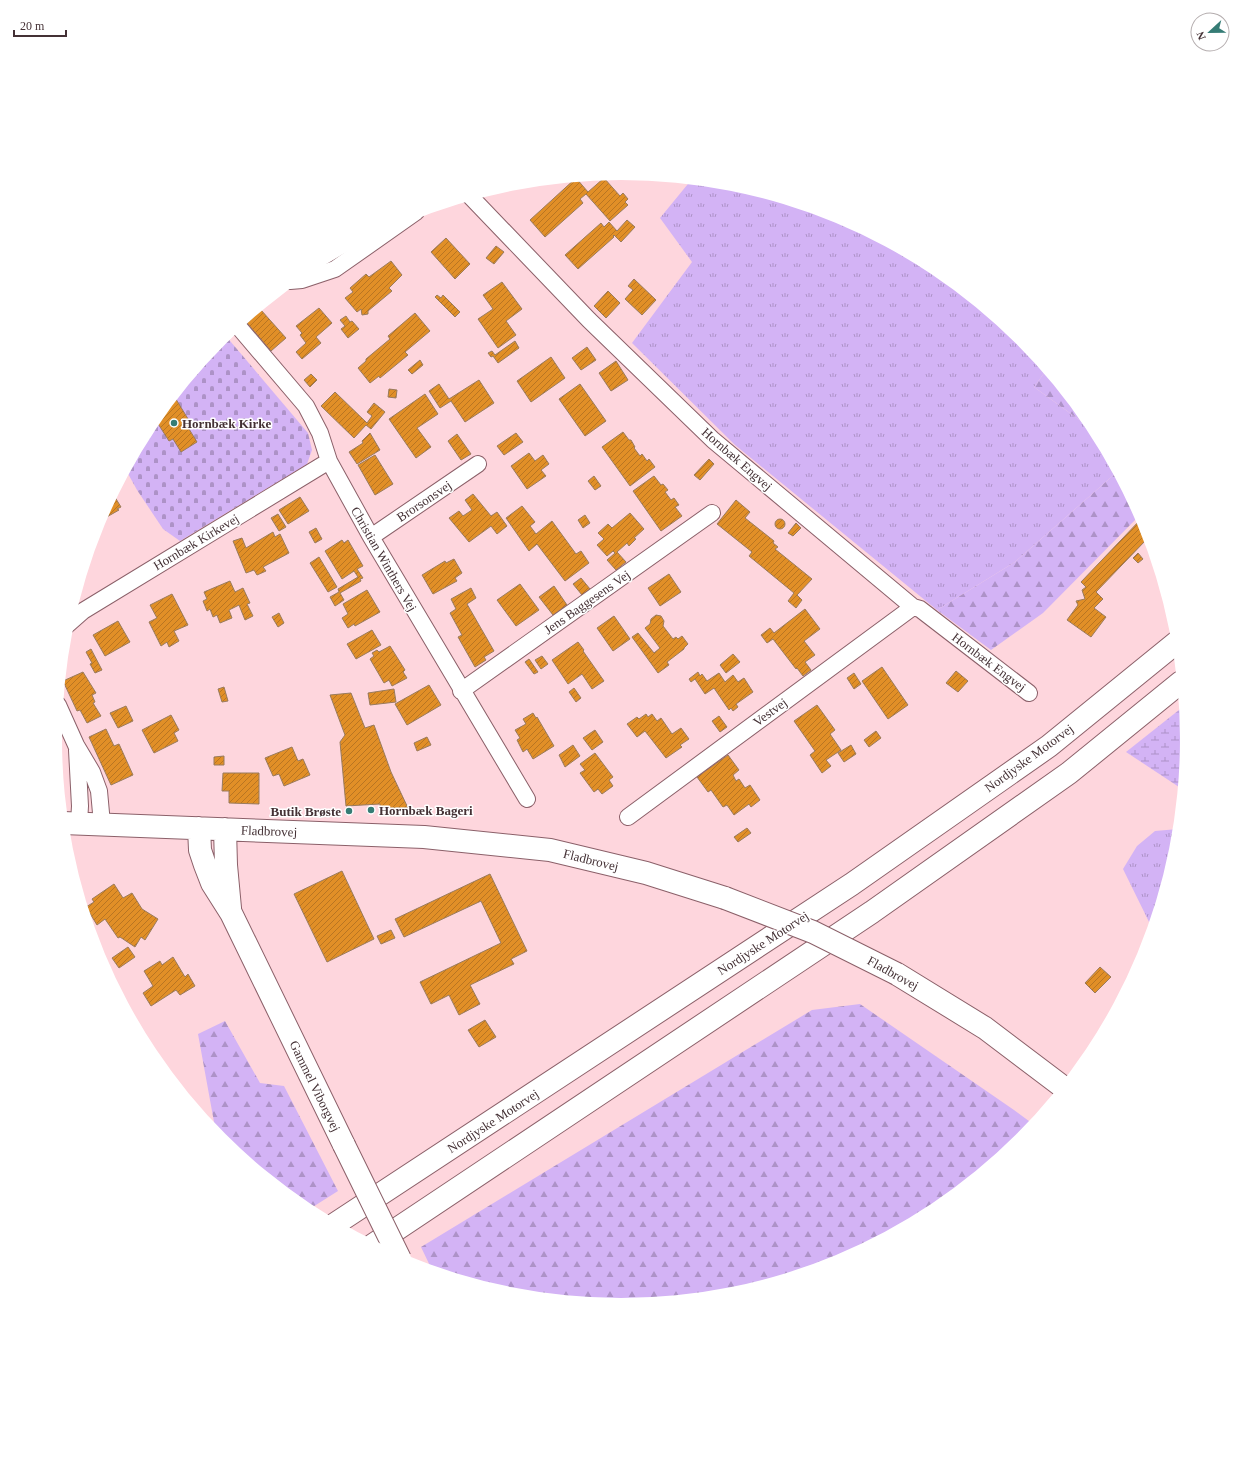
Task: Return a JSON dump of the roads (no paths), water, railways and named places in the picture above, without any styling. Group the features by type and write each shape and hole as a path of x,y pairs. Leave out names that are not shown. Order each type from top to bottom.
{"main road":[{"name":"Nordjyske Motorvej","path":"339,1222 858,880 1048,746 1172,647"},
{"path":"378,1242 872,912 1068,773 1177,685"},
{"name":"Fladbrovej","path":"71,823 424,837 550,850 646,873 725,898 813,932 897,974 914,983 985,1028 1060,1084"},
{"name":"Gammel Viborgvej","path":"199,828 200,850 212,883 231,913 395,1250"},
{"name":"Gammel Viborgvej","path":"225,829 226,865 231,913"},
{"path":"335,1219 404,1179"}],"street":[{"name":"Hornbæk Engvej","path":"474,200 589,320 713,440 913,607 920,609 1029,693"},
{"path":"302,280 335,269 392,229"},
{"name":"Christian Winthers Vej","path":"240,329 306,406 320,433 329,461 370,537 527,799"},
{"name":"Hornbæk Kirkevej","path":"75,618 83,612 329,461"},
{"name":"Brorsonsvej","path":"370,537 478,464"},
{"name":"Jens Baggesens Vej","path":"461,691 712,513"},
{"name":"Vestvej","path":"628,817 913,607"},
{"path":"63,715 76,745 92,772 99,791 102,824"},
{"path":"71,823 80,806 76,745"}],"place":[{"name":"Hornbæk Kirke","path":"174,423"},
{"name":"Hornbæk Bageri","path":"371,810"},
{"name":"Butik Brøste","path":"349,811"}]}
